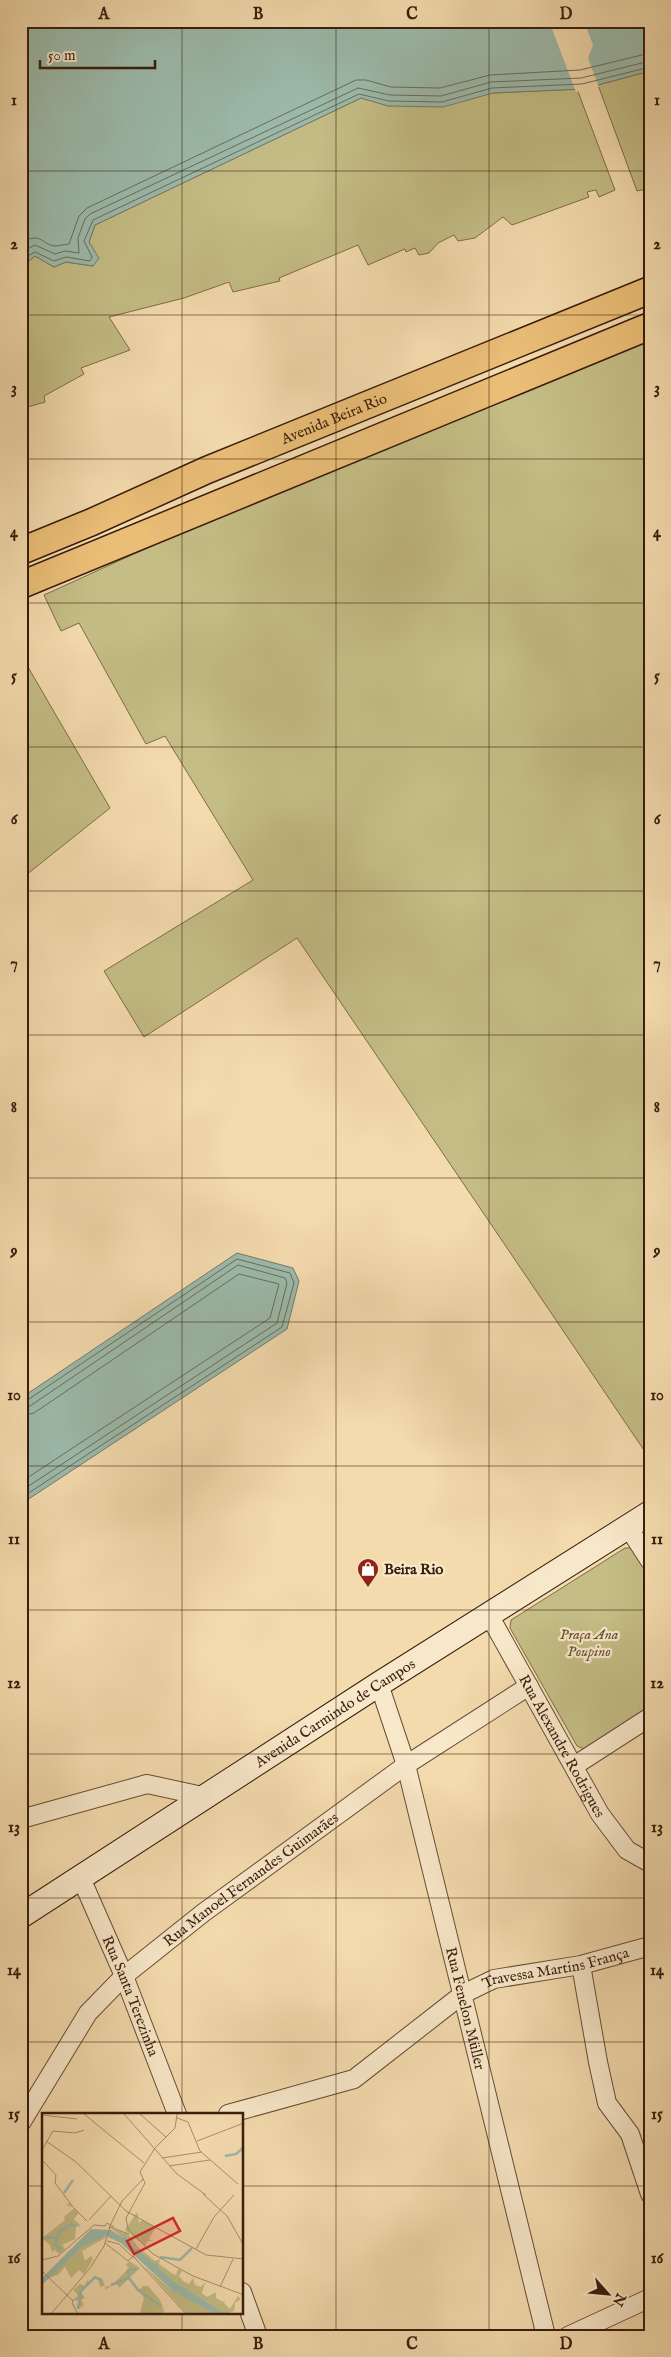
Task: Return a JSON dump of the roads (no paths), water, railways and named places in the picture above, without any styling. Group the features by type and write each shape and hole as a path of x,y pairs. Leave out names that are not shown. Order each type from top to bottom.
{"main road":[{"name":"Avenida Beira Rio","path":"21,551 92,522 207,470 650,290"},
{"path":"21,585 650,326"},
{"path":"50,572 47,561 52,550 65,539 92,522"},
{"name":"Avenida Carmindo de Campos","path":"21,1916 379,1684 650,1513"}],"street":[{"path":"628,1527 650,1562"},
{"name":"Rua Alexandre Rodrigues","path":"489,1615 600,1814 627,1850 650,1863"},
{"name":"Rua Fenelon Müller","path":"379,1684 406,1765 546,2336"},
{"name":"Rua Manoel Fernandes Guimarães","path":"21,2123 88,2013 124,1976 203,1913 406,1765 529,1686"},
{"path":"574,1766 650,1717"},
{"path":"21,1819 147,1784 207,1797"},
{"name":"Rua Santa Terezinha","path":"81,1878 124,1976 177,2113"},
{"name":"Travessa Martins França","path":"232,2113 354,2079 463,1994 494,1979 581,1965 650,1946"},
{"path":"581,1965 607,2103 630,2134 650,2194"},
{"path":"244,2298 258,2336"},
{"path":"568,2336 650,2298"}],"water":[{"path":"21,21 650,21 650,71 583,89 493,93 443,107 388,106 361,98 95,225 89,242 99,258 93,266 66,262 54,267 35,256 21,267"},
{"path":"237,1253 293,1268 299,1281 287,1329 21,1504 21,1398"}],"place":[{"name":"Beira Rio","path":"368,1588"}],"park label":[{"name":"Praça Ana Poupino","path":"589,1642"}]}
